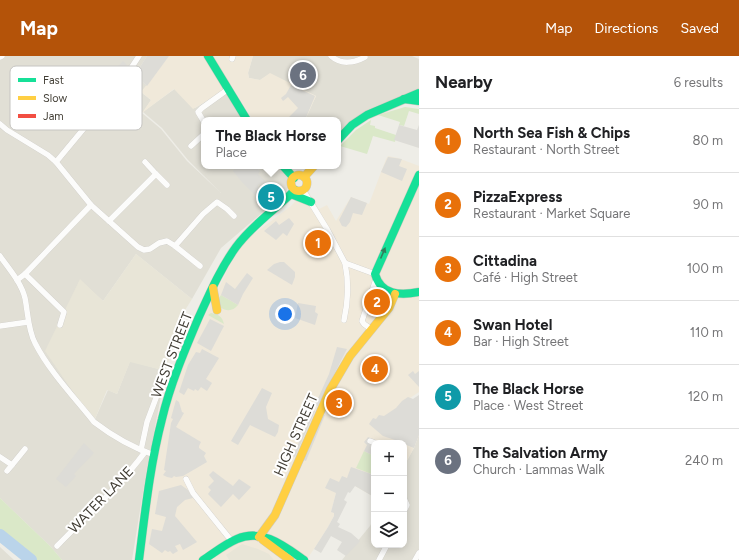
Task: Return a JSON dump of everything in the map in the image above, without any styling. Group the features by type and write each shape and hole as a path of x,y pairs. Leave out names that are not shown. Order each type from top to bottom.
{"street":[{"path":"132,66 139,56"},
{"path":"208,56 245,117"},
{"path":"331,56 336,61 340,62 356,62 365,57"},
{"path":"201,117 198,112 226,84"},
{"path":"341,137 358,120 419,93"},
{"path":"403,99 419,101"},
{"path":"0,124 7,130 48,155 56,162 91,205 138,247 144,250 150,249 159,243 167,241 200,266"},
{"path":"56,162 83,130"},
{"path":"191,146 201,137"},
{"path":"145,162 167,185"},
{"path":"286,169 294,178"},
{"path":"304,177 311,169"},
{"path":"109,221 156,174"},
{"path":"371,329 362,321 375,276 386,247 419,175"},
{"path":"294,178 298,176 304,177"},
{"path":"297,191 307,184 304,177"},
{"path":"294,178 292,184 297,191 311,202 345,263 348,274 348,288 344,320"},
{"path":"297,191 311,202"},
{"name":"WEST STREET","path":"138,560 158,433 167,401 188,342 227,260 242,239 297,191"},
{"path":"174,246 203,214 217,202 234,216"},
{"path":"17,280 25,274 91,205"},
{"path":"0,256 17,280 24,297 28,322 34,342 46,361 94,422 143,451 154,455"},
{"path":"345,263 375,276 380,285 395,294 419,292"},
{"path":"25,274 64,312 60,325"},
{"path":"213,288 217,310"},
{"name":"HIGH STREET","path":"260,537 275,515 330,390 358,344 389,308 395,294"},
{"path":"0,326 28,322"},
{"name":"WEST STREET","path":"143,451 147,422 165,374"},
{"path":"7,471 25,448"},
{"name":"WATER LANE","path":"57,546 117,486 130,471 143,451"},
{"path":"0,457 12,465"},
{"path":"186,479 193,493 230,539"},
{"path":"203,560 238,538 250,535 268,538 279,543 304,560"},
{"path":"260,537 290,560"},
{"path":"379,560 385,548"},
{"path":"415,560 419,553"}],"shaded area":[{"path":"0,56 147,56 141,66 10,66 10,130 142,130 142,113 142,93 151,100 144,111 176,88 195,108 227,89 243,117 201,117 201,169 282,169 289,182 287,191 283,195 221,248 192,299 136,254 103,301 80,280 95,419 108,390 117,394 130,361 166,371 147,467 132,560 62,560 51,547 0,498","holes":["143,112 162,128 188,160 221,193 187,161 161,129 142,113"]},
{"path":"147,56 169,56 147,86 142,81 142,66 141,66"},
{"path":"169,56 253,56 248,73 249,78 260,80 270,73 316,96 306,117 251,117 231,84 227,89 193,109 174,89 142,113 151,100 142,93 142,91"},
{"path":"253,56 412,56 419,59 419,91 365,111 341,132 341,117 306,117 316,96 270,74 260,80 249,78 248,73"},
{"path":"123,61 127,65 126,66 118,66"},
{"path":"142,81 147,86 142,91"},
{"path":"291,85 315,96 306,117 289,117 298,108 288,97 283,101 281,98 286,94"},
{"path":"399,125 417,130 419,125 419,148 394,140"},
{"path":"388,156 419,166 419,392 410,398 413,399 419,435 414,448 407,461 407,440 371,440 371,495 355,486 336,493 331,512 335,513 334,516 314,549 305,560 274,560 269,554 226,555 229,560 142,560 156,460 168,401 195,336 229,267 246,240 291,206 313,183 309,189 309,193 319,209 327,205 336,221 351,197 369,204"},
{"path":"388,157 402,159 399,166 407,169 402,181 381,172"},
{"path":"235,169 258,169 260,171 258,174 266,182 258,185 259,192 255,195 233,171"},
{"path":"351,197 367,203 362,215 353,213 350,222 346,227 342,226 339,220"},
{"path":"289,218 294,224 287,236 283,233 276,240 264,231 276,221 279,225"},
{"path":"136,254 192,299 182,315 173,341 166,371 130,362 117,394 107,390 95,419 75,395 45,351 80,279 103,301"},
{"path":"284,262 295,272 292,285 267,270 274,264"},
{"path":"247,273 253,278 238,305 221,295 226,282 235,289"},
{"path":"298,303 316,306 315,312 318,314 315,325 295,318"},
{"path":"210,319 224,326 211,351 197,343"},
{"path":"337,347 347,349 318,406 315,405 329,374"},
{"path":"202,349 219,358 206,379 212,383 207,391 201,387 198,391 188,388 184,395 179,392 188,365 196,352 200,353"},
{"path":"413,371 415,374 419,371 419,387 408,375"},
{"path":"262,388 272,393 266,407 268,419 279,425 278,432 275,437 250,425 238,445 231,441"},
{"path":"419,395 419,435 414,448 407,445 407,440 395,440 383,436 369,424 373,418 376,419 379,415 384,416 408,397 413,399"},
{"path":"176,400 179,402 182,412 184,413 176,427 201,442 199,448 206,453 204,456 207,462 183,476 174,476 172,478 163,475 166,471 164,470 171,423 173,419 171,418"},
{"path":"313,410 315,411 295,457 293,456"},
{"path":"322,414 325,415 306,461 303,460"},
{"path":"419,435 419,560 342,560 371,524 371,548 407,548 407,461"},
{"path":"368,437 375,440 371,440 371,454 364,451 367,445 364,442"},
{"path":"84,443 94,453 74,474 76,476 66,487 56,479"},
{"path":"351,467 371,474 371,495 355,486 350,493 348,492 344,500 347,502 337,522 340,524 338,527 351,533 360,541 346,556 337,550 342,542 331,536 321,553 314,549 334,516 334,513 331,512 336,493 325,488 330,478 339,482 342,476 347,478"},
{"path":"213,471 233,486 239,479 251,487 239,500 233,494 221,507 208,494 211,490 208,487 214,481 209,475"},
{"path":"181,485 188,490 193,498 185,500 177,507 175,516 197,542 183,550 180,544 175,546 178,551 173,554 170,551 168,552 165,550 162,553 149,544 152,529 162,531 166,517 155,514 159,491"},
{"path":"242,544 269,554 274,560 229,560 226,555"},
{"path":"0,547 14,560 0,560"}],"green space":[{"path":"405,107 419,109 419,114 409,111 404,126 399,125 400,122 378,115"},
{"path":"371,120 370,125 375,126 375,128 396,135 395,142 373,136 367,154 341,146 356,130"},
{"path":"221,295 238,305 234,309 223,309 220,307 219,298"},
{"path":"211,313 219,316 224,324 208,315"},
{"path":"364,451 371,454 371,474 356,468"},
{"path":"0,498 51,547 62,560 33,560 0,534"}],"waterway":[{"path":"0,535 31,560"}],"traffic: fast":[{"path":"208,56 245,117"},
{"path":"341,137 352,125 367,115 419,93"},
{"path":"404,99 419,101"},
{"path":"286,169 294,178"},
{"path":"419,175 375,274 378,281 387,290 398,294 419,292"},
{"path":"139,560 148,489 165,406 198,319 215,282 242,239 295,190"},
{"path":"291,194 311,202"},
{"path":"203,560 224,546 246,536 264,537 272,540 281,544 304,560"}],"traffic: slow":[{"path":"304,177 311,169"},
{"path":"299,175 306,180 307,183 302,190 299,191 292,186 291,183 296,176 299,175"},
{"path":"213,288 217,310"},
{"path":"259,537 275,515 330,390 350,356 389,308 395,294"},
{"path":"263,540 290,560"}],"place":[{"name":"The Salvation Army","path":"303,75"},
{"name":"The Black Horse","path":"271,197"},
{"name":"North Sea Fish & Chips","path":"318,243"},
{"name":"PizzaExpress","path":"377,302"},
{"name":"Swan Hotel","path":"375,369"},
{"name":"Cittadina","path":"339,403"}]}
